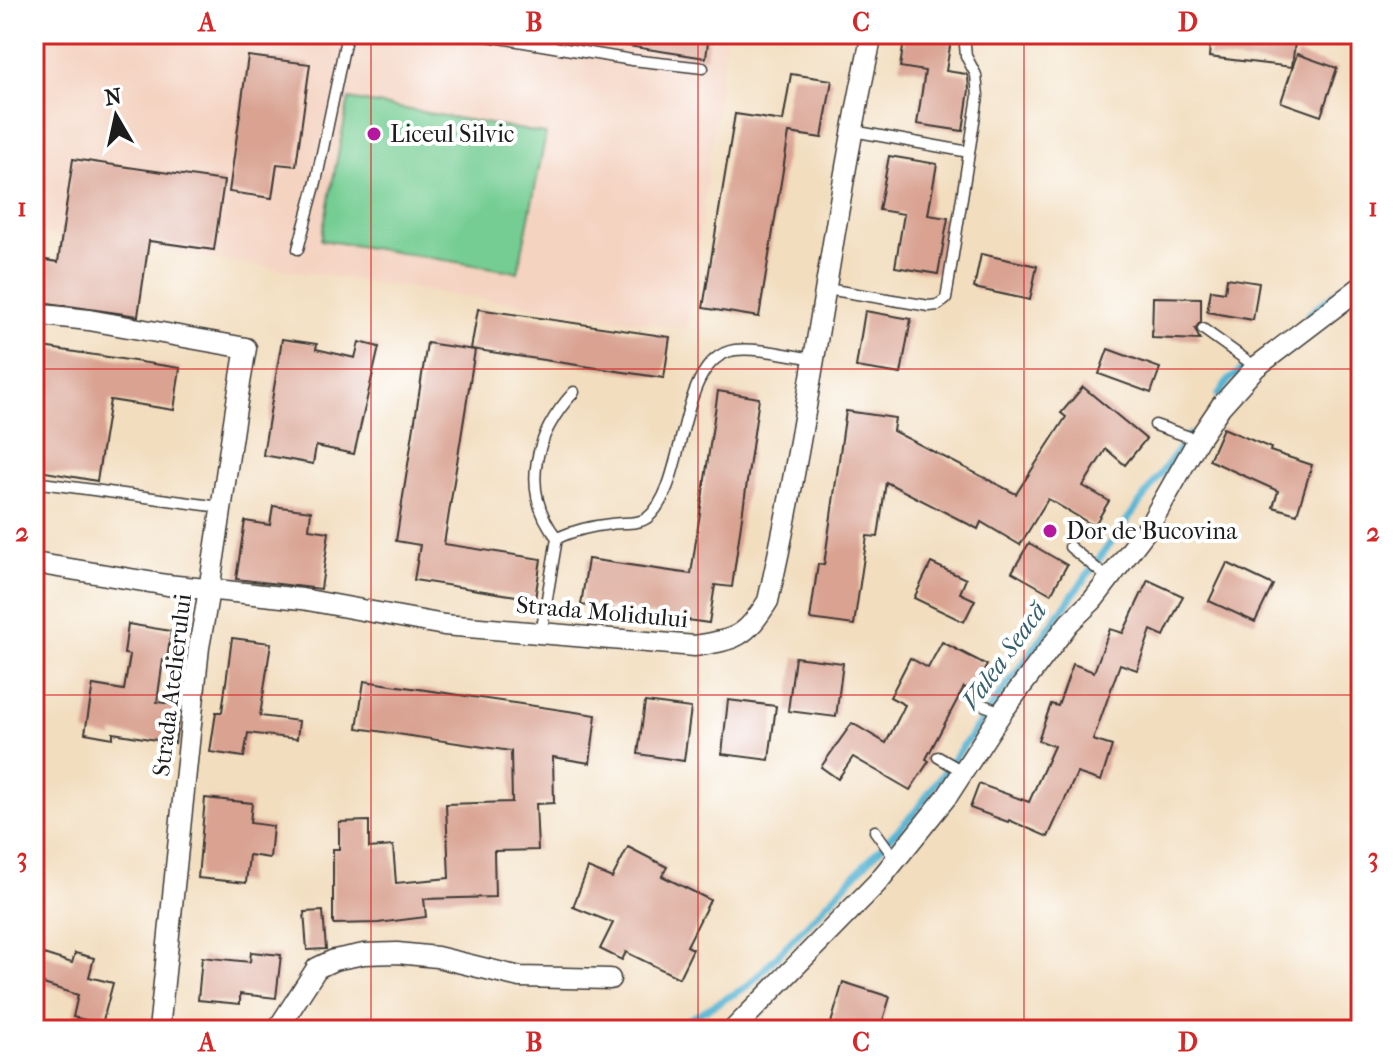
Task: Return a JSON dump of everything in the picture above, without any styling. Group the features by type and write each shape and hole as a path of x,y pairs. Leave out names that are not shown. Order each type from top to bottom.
{"street":[{"name":"Strada Molidului","path":"34,563 167,585 302,599 444,625 695,646 732,640 754,625 768,601 779,555 872,34"},
{"path":"733,1030 847,916 892,855 964,772 1002,712 1069,623 1093,600 1103,574 1148,528 1198,440 1249,362 1361,287"},
{"name":"Strada Atelierului","path":"34,314 89,320 246,348 199,647 159,1030"},
{"path":"277,1030 317,968 334,960 364,954 437,957 520,977 610,979"}],"lane":[{"path":"298,249 316,182 347,34"},
{"path":"476,34 632,60 703,68"},
{"path":"827,289 929,306 938,305 946,299 978,96 976,75 966,56 964,34"},
{"path":"853,131 969,152"},
{"path":"1203,329 1249,362"},
{"path":"557,538 575,530 636,523 646,519 655,509 668,485 688,411 707,366 722,354 738,349 815,359"},
{"path":"541,634 557,538 545,523 537,498 534,471 548,427 574,392"},
{"path":"1155,425 1198,440"},
{"path":"34,482 220,507"},
{"path":"1070,547 1103,574"},
{"path":"975,702 1002,712"},
{"path":"938,757 964,772"},
{"path":"875,831 892,855"}],"shaded area":[{"name":"Liceul Silvic","path":"34,34 727,34 687,329 34,233"}],"green space":[{"path":"349,99 546,134 518,272 321,240"}],"building":[{"path":"622,34 709,34 706,58 621,45"},
{"path":"905,34 952,34 946,71 968,77 963,131 917,124 925,71 900,67"},
{"path":"1211,34 1296,34 1292,67 1209,57"},
{"path":"1297,54 1337,68 1321,116 1281,102"},
{"path":"248,56 310,64 296,166 277,164 272,198 229,192"},
{"path":"791,74 832,80 822,138 789,133 759,317 703,308 735,114 783,121"},
{"path":"889,156 937,164 928,215 948,218 938,274 895,267 904,214 879,210"},
{"path":"73,159 224,181 214,250 149,241 138,316 34,301 34,258 58,262"},
{"path":"981,254 1037,266 1030,300 974,288"},
{"path":"1227,278 1259,283 1253,320 1207,312 1211,290 1225,292"},
{"path":"1153,297 1201,298 1201,321 1195,329 1200,340 1152,338"},
{"path":"478,309 670,337 664,378 471,349"},
{"path":"865,311 911,319 901,374 856,367"},
{"path":"282,339 317,344 316,349 355,358 359,342 379,347 354,454 316,446 313,464 263,455"},
{"path":"427,343 475,350 444,544 541,559 535,599 414,580 420,545 396,541"},
{"path":"36,346 180,368 174,410 110,400 97,481 34,470"},
{"path":"1108,349 1160,368 1151,393 1099,374"},
{"path":"1083,387 1146,439 1125,465 1106,449 1083,486 1109,501 1094,526 1048,499 1020,545 981,522 978,529 886,482 878,537 867,536 854,625 810,619 818,564 824,565 846,411 895,418 893,431 1016,494 1066,417 1061,413"},
{"path":"718,391 759,398 732,587 715,585 709,623 581,605 588,559 691,574"},
{"path":"1223,428 1271,448 1270,451 1312,465 1297,514 1273,507 1278,491 1209,460"},
{"path":"273,506 311,511 309,529 329,532 321,589 236,579 245,521 270,525"},
{"path":"1029,543 1067,565 1051,594 1012,572"},
{"path":"931,563 966,579 960,593 975,600 964,622 914,598"},
{"path":"1227,563 1273,585 1255,622 1209,601"},
{"path":"1148,580 1183,596 1164,636 1151,630 1137,670 1120,664 1093,740 1112,746 1101,781 1077,773 1048,837 970,808 979,784 1029,802 1054,746 1038,740 1051,704 1058,706 1073,664 1094,672 1110,629 1123,633"},
{"path":"128,624 171,631 157,702 180,705 175,743 113,733 113,738 85,733 93,685 124,690 130,655 124,654"},
{"path":"232,638 271,643 260,716 299,721 297,739 248,733 244,757 210,752 216,712 222,712"},
{"path":"942,642 987,665 974,692 964,687 926,759 929,761 910,790 853,757 838,779 821,767 852,723 886,743 905,705 890,697 910,658 928,668"},
{"path":"795,657 843,663 836,717 788,711"},
{"path":"364,681 596,715 590,763 553,757 554,803 536,804 538,850 494,851 495,897 424,899 426,917 333,924 333,849 339,849 339,822 369,821 369,848 393,846 396,883 449,878 446,804 512,802 511,751 357,728"},
{"path":"728,700 776,706 769,760 722,754"},
{"path":"645,702 691,708 684,761 638,754"},
{"path":"205,798 252,803 250,823 273,826 270,858 249,855 246,883 198,878"},
{"path":"628,847 667,867 662,876 710,900 687,946 693,949 679,978 626,952 622,960 600,949 613,923 573,907 588,868 612,878"},
{"path":"323,911 326,949 307,950 304,912"},
{"path":"34,951 72,963 75,953 94,958 89,977 113,983 102,1024 73,1017 78,995 34,981"},
{"path":"251,952 281,955 276,998 240,994 240,1004 198,1000 202,957 250,962"},
{"path":"843,982 890,997 880,1030 829,1030"}],"waterway":[{"name":"Valea Seacă","path":"1307,316 1361,272"},
{"name":"Valea Seacă","path":"1218,395 1229,380 1242,370"},
{"name":"Valea Seacă","path":"653,1030 679,1025 748,986 915,812 1189,435"},
{"name":"Valea Seacă","path":"335,1030 368,1018 512,1030"}],"place":[{"name":"Liceul Silvic","path":"374,134"},
{"name":"Dor de Bucovina","path":"1050,531"}]}
